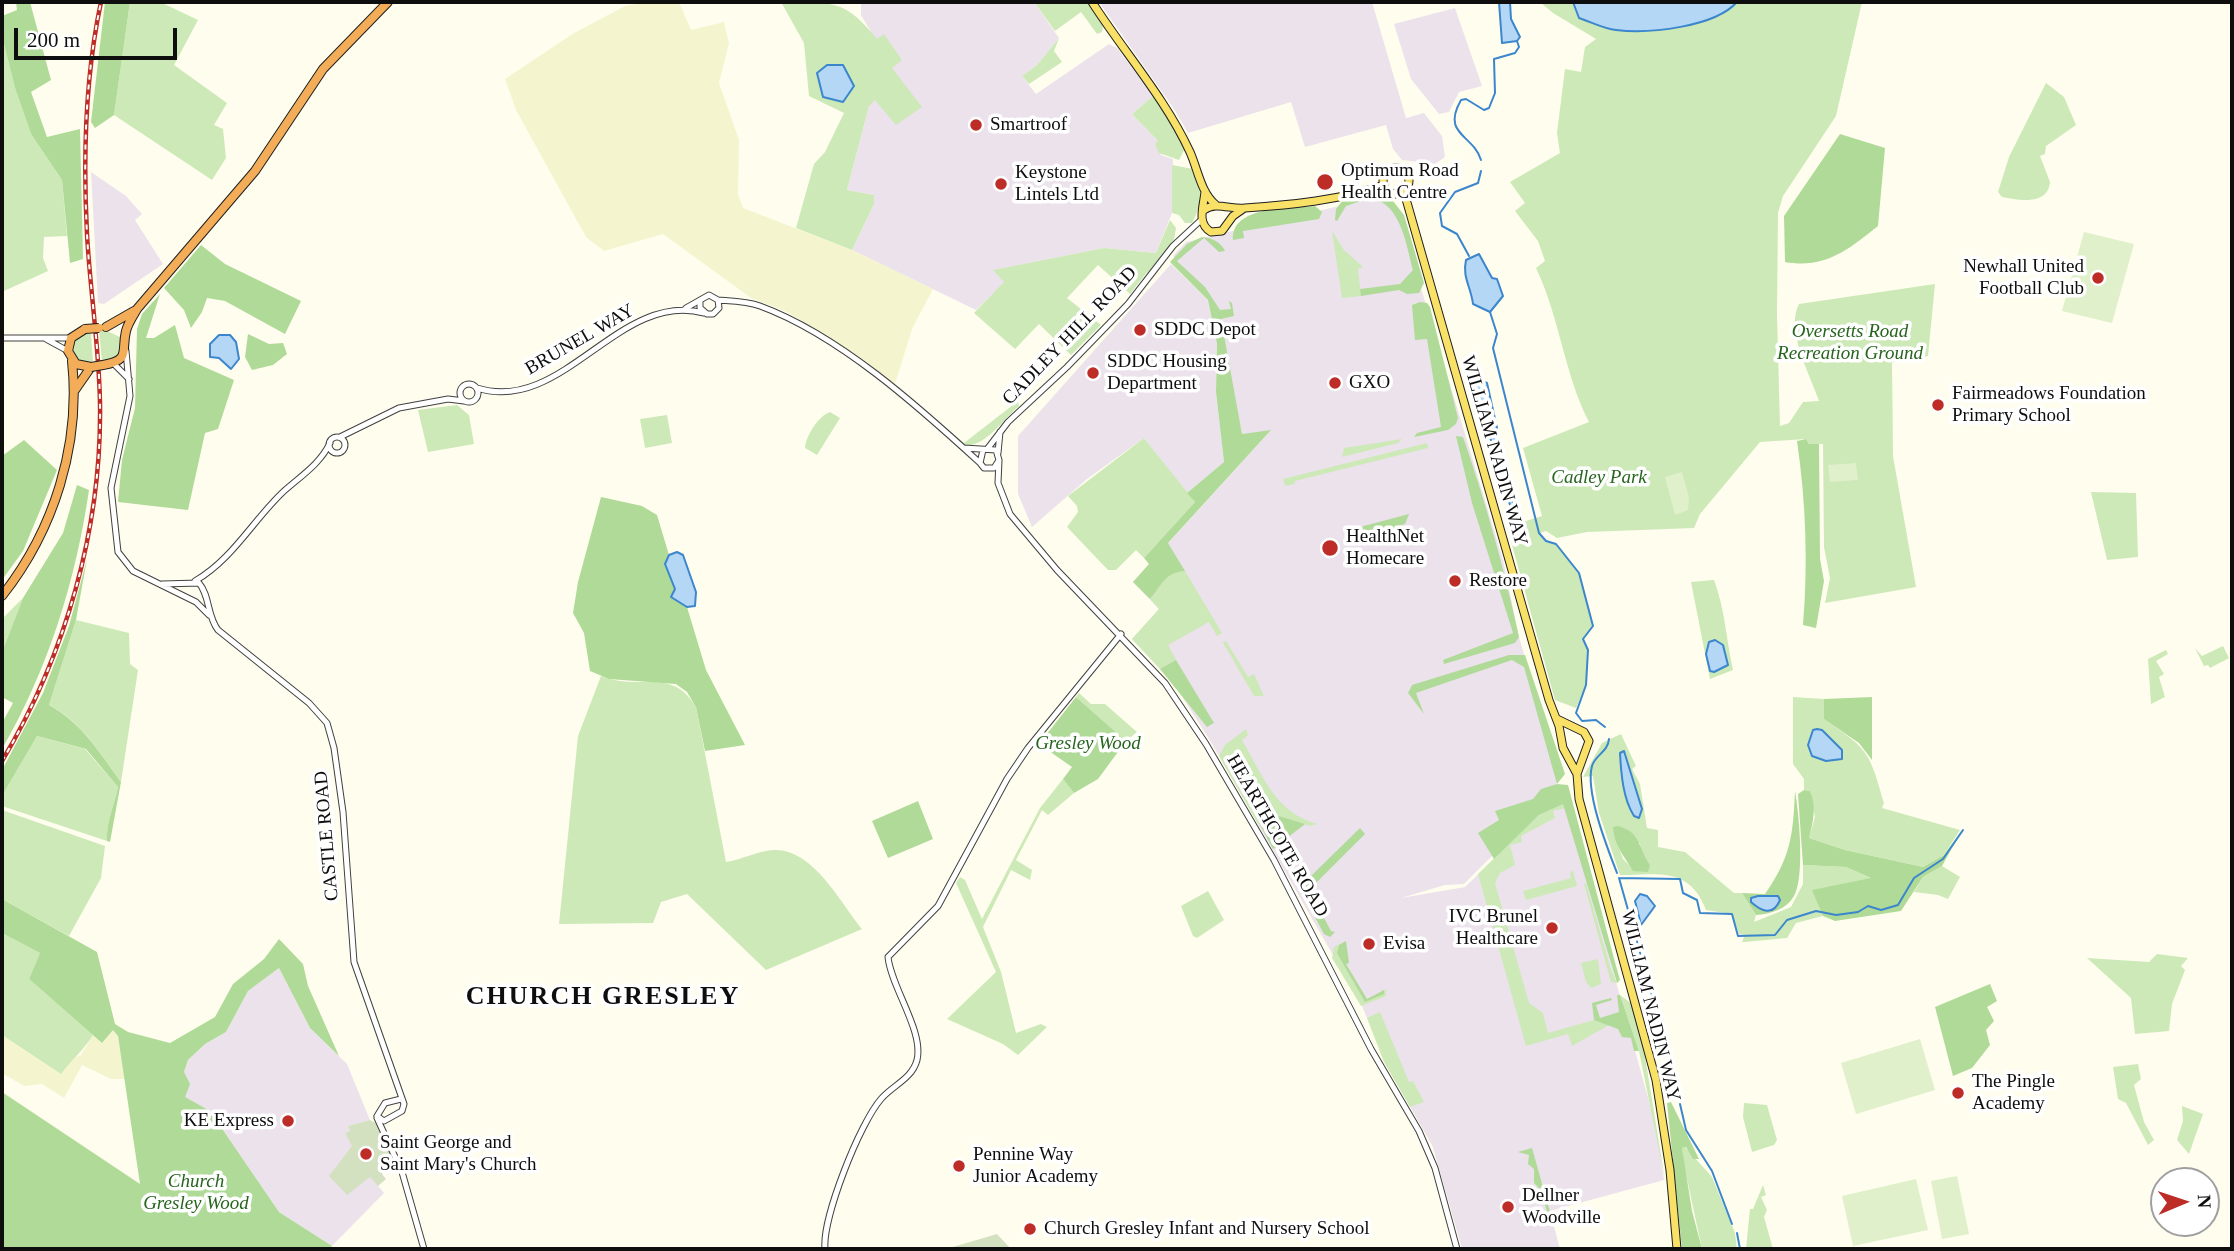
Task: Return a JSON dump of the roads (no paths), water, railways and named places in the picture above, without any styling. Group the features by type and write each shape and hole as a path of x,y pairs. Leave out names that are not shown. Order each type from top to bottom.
{"highway":[{"path":"72,361 91,367 108,364 126,351 125,340 137,309 255,171 323,69 388,2"},
{"path":"2,596 31,553 56,502 68,450 74,393 72,361 68,351 71,338 85,329 102,327 137,309"},
{"path":"102,327 120,333 125,340"},
{"path":"74,393 91,367"}],"main road":[{"path":"1093,2 1167,111 1186,144 1205,191 1228,220"},
{"path":"1402,170 1409,180 1404,192 1392,194 1384,185 1388,172 1402,170"},
{"path":"1204,210 1219,206 1243,209 1356,193 1384,185"},
{"path":"1205,191 1201,220 1207,230 1220,231 1228,220 1243,209"},
{"name":"WILLIAM NADIN WAY","path":"1404,192 1562,741"},
{"path":"1557,719 1588,737 1589,748 1577,774"},
{"path":"1576,730 1566,734 1562,741 1563,748 1569,755 1578,757 1585,754"},
{"name":"WILLIAM NADIN WAY","path":"1569,755 1577,774 1585,827 1656,1080 1670,1170 1677,1249"}],"street":[{"name":"CADLEY HILL ROAD","path":"979,463 985,449 1000,432 1091,342 1145,283 1173,246 1191,233 1201,220"},
{"path":"1191,233 1207,230"},
{"path":"718,310 718,300 709,295 700,301 704,313 710,315 733,301"},
{"name":"HEARTHCOTE ROAD","path":"718,300 761,306 829,343 895,389 963,448 987,469 998,483 1006,507 1025,535 1121,634 1176,698 1273,860 1371,1049 1419,1131 1435,1168 1457,1249"},
{"name":"BRUNEL WAY","path":"477,388 504,393 533,387 654,315 685,308 700,301"},
{"name":"BRUNEL WAY","path":"685,308 704,313"},
{"path":"2,338 71,338"},
{"path":"45,338 68,351"},
{"path":"126,351 130,396 112,473 115,540 120,557 128,567 184,595 188,600 196,601 213,571 284,492 312,468 339,453 356,431"},
{"path":"108,364 122,369 130,382"},
{"path":"312,468 335,438 356,431 399,408 448,399 471,402 477,397 477,388 467,384 448,399"},
{"path":"460,390 464,401"},
{"name":"BRUNEL WAY","path":"477,397 489,392"},
{"name":"CADLEY HILL ROAD","path":"999,457 1000,432"},
{"path":"340,437 346,446"},
{"path":"330,443 331,451 339,453"},
{"path":"963,448 985,449 999,457 994,468 987,469"},
{"name":"HEARTHCOTE ROAD","path":"998,483 999,457"},
{"path":"162,584 188,583 213,571"},
{"path":"195,581 204,590"},
{"path":"184,595 188,583"},
{"name":"CASTLE ROAD","path":"204,590 209,615"},
{"name":"CASTLE ROAD","path":"196,601 227,639 309,703 327,723 334,748 343,813 354,962 401,1100"},
{"path":"825,1249 830,1215 860,1131 881,1098 909,1075 918,1058 916,1039 888,957 938,906 1007,779 1028,748 1121,634"},
{"path":"401,1100 405,1108 384,1121 377,1116 385,1103 401,1100"},
{"path":"377,1116 402,1172 424,1249"},
{"path":"383,1130 388,1119"}],"water":[{"path":"1499,2 1510,2 1511,19 1520,37 1517,41 1502,43"},
{"path":"1573,2 1737,2 1727,11 1698,23 1630,31 1607,28 1579,18"},
{"path":"827,65 843,65 854,86 843,102 823,97 817,73"},
{"path":"1479,254 1492,278 1497,279 1503,296 1490,312 1473,304 1466,277 1466,260"},
{"path":"219,335 230,335 236,342 239,359 231,369 219,358 210,357 210,344"},
{"path":"1477,379 1487,383 1514,505 1510,505 1475,386"},
{"path":"677,552 683,555 696,592 695,606 687,607 671,597 675,589 665,564 669,555"},
{"path":"1715,640 1723,645 1728,665 1714,672 1710,671 1706,654 1709,642"},
{"path":"1813,730 1822,730 1842,750 1842,759 1826,761 1812,756 1808,745"},
{"path":"1624,751 1642,809 1639,818 1634,816 1625,794 1620,753"},
{"path":"1640,894 1647,896 1655,906 1641,925 1635,901"},
{"path":"1778,896 1780,900 1774,909 1767,911 1751,902 1751,898"}],"waterway":[{"path":"1481,160 1477,151 1456,128 1456,112 1461,100 1466,99 1484,110 1489,108 1495,93 1494,59 1515,53 1519,47 1517,41"},
{"path":"1469,256 1457,234 1442,226 1440,213 1455,192 1478,183 1481,171"},
{"path":"1490,312 1497,334 1493,348 1539,533 1546,541 1556,544 1579,573 1593,626 1583,639 1588,650 1586,685 1576,713 1582,721 1596,720 1605,727"},
{"path":"1609,739 1592,766 1591,777 1598,820 1617,873"},
{"path":"1619,878 1680,879 1683,893 1697,900 1700,913 1732,914 1738,936 1775,935 1787,920 1816,911 1836,915 1858,912 1868,906 1881,910 1898,905 1914,878 1943,859 1963,830"},
{"path":"1619,878 1654,1002"},
{"path":"1663,1032 1679,1093"},
{"path":"1680,1104 1686,1130 1712,1171 1732,1224"},
{"path":"1737,1233 1740,1249"}],"railway":[{"path":"2,761 45,678 62,634 76,589 95,497 100,403 87,234 85,147 88,88 101,2"}],"place":[{"name":"Smartroof","path":"976,125"},
{"name":"Optimum Road Health Centre","path":"1325,182"},
{"name":"Keystone Lintels Ltd","path":"1001,184"},
{"name":"Newhall United Football Club","path":"2098,278"},
{"name":"SDDC Depot","path":"1140,330"},
{"name":"SDDC Housing Department","path":"1093,373"},
{"name":"GXO","path":"1335,383"},
{"name":"Fairmeadows Foundation Primary School","path":"1938,405"},
{"name":"HealthNet Homecare","path":"1330,548"},
{"name":"Restore","path":"1455,581"},
{"name":"IVC Brunel Healthcare","path":"1552,928"},
{"name":"Evisa","path":"1369,944"},
{"name":"The Pingle Academy","path":"1958,1093"},
{"name":"KE Express","path":"288,1121"},
{"name":"Saint George and Saint Mary's Church","path":"366,1154"},
{"name":"Pennine Way Junior Academy","path":"959,1166"},
{"name":"Dellner Woodville","path":"1508,1207"},
{"name":"Church Gresley Infant and Nursery School","path":"1030,1229"}],"district":[{"name":"CHURCH GRESLEY","path":"603,997"}],"park label":[{"name":"Oversetts Road Recreation Ground","path":"1850,343"},
{"name":"Cadley Park","path":"1599,478"},
{"name":"Gresley Wood","path":"1088,744"},
{"name":"Church Gresley Wood","path":"196,1193"}]}
